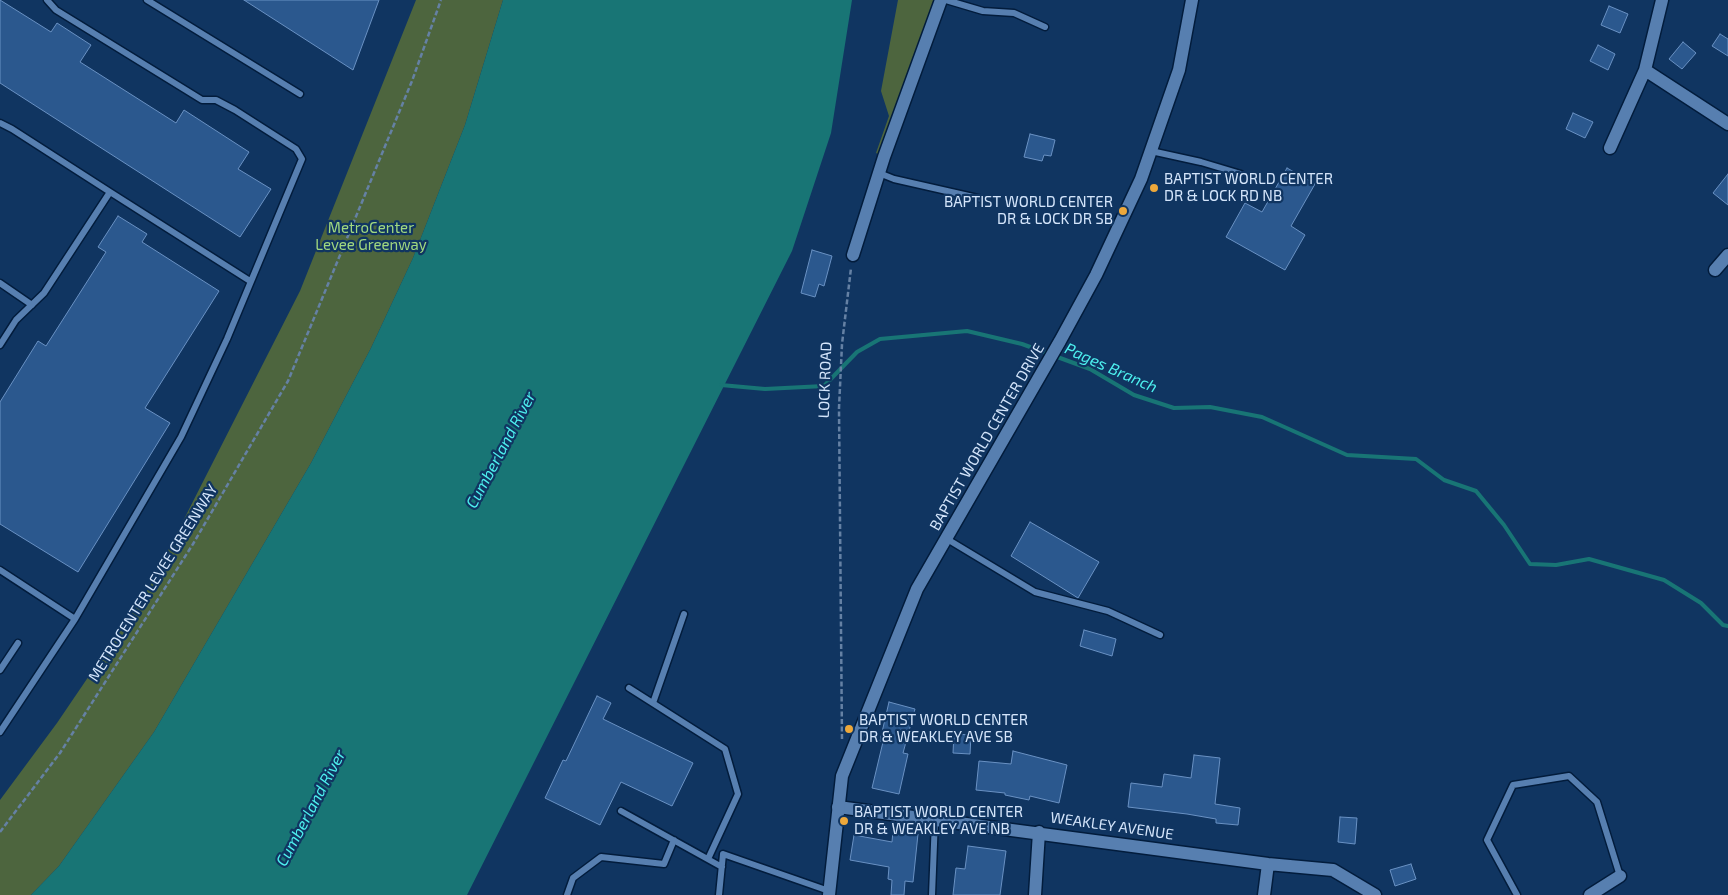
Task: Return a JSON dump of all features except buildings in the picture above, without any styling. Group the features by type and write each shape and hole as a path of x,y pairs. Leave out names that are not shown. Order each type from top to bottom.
{"street":[{"path":"853,255 879,173 941,0"},
{"name":"BAPTIST WORLD CENTER DRIVE","path":"829,893 842,776 917,589 994,457 1096,275 1141,179 1179,70 1192,0"},
{"path":"1610,148 1644,70 1662,0"},
{"path":"1644,70 1728,124"},
{"path":"1716,270 1728,255"},
{"name":"WEAKLEY AVENUE","path":"838,807 1039,832 1268,864 1333,870 1374,895"},
{"path":"1035,895 1039,832"},
{"path":"1264,895 1268,864"},
{"path":"1590,895 1620,876"}],"lane":[{"path":"1,730 75,619 181,437 227,339 302,159 296,149 216,100 202,100 56,10 47,0"},
{"path":"146,0 300,94"},
{"path":"946,0 983,11 1014,13 1045,27"},
{"path":"0,123 75,168 250,281"},
{"path":"1151,151 1201,162 1241,174"},
{"path":"879,173 894,179 982,199"},
{"path":"0,345 16,320 44,293 110,192"},
{"path":"0,283 32,305"},
{"path":"947,539 1034,592 1108,611 1160,635"},
{"path":"0,570 75,619"},
{"path":"653,703 684,614"},
{"path":"0,670 18,643"},
{"path":"629,688 725,749 738,794 708,859"},
{"path":"1517,895 1486,840 1513,785 1570,776 1597,802 1620,876"},
{"path":"621,811 722,867"},
{"path":"932,895 935,819"},
{"path":"567,895 574,878 601,858 664,864 674,840"},
{"path":"719,895 723,854 829,893"}],"path":[{"name":"METROCENTER LEVEE GREENWAY","path":"0,832 60,753 193,544 288,381 412,81 441,0"},
{"name":"LOCK ROAD","path":"842,747 840,408 842,344 853,255"}],"green space":[{"name":"MetroCenter Levee Greenway","path":"416,0 503,0 465,125 413,258 371,348 311,463 154,732 59,866 31,895 0,895 0,800 57,723 150,586 300,291"},
{"path":"898,0 941,0 884,157 876,153 889,116 881,91"}],"water":[{"name":"Cumberland River","path":"503,0 852,0 831,133 792,251 467,895 31,895 59,866 154,732 311,463 371,348 413,258 465,125"}],"waterway":[{"name":"Pages Branch","path":"721,385 765,389 824,386 857,352 880,339 967,331 1022,344 1090,369 1134,395 1174,408 1210,407 1262,417 1347,455 1416,459 1444,480 1476,491 1504,525 1530,564 1556,565 1589,559 1664,580 1701,603 1723,625 1728,626"}],"place":[{"name":"BAPTIST WORLD CENTER DR & LOCK RD NB","path":"1154,188"},
{"name":"BAPTIST WORLD CENTER DR & LOCK DR SB","path":"1123,211"},
{"name":"BAPTIST WORLD CENTER DR & WEAKLEY AVE SB","path":"849,729"},
{"name":"BAPTIST WORLD CENTER DR & WEAKLEY AVE NB","path":"844,821"}]}
